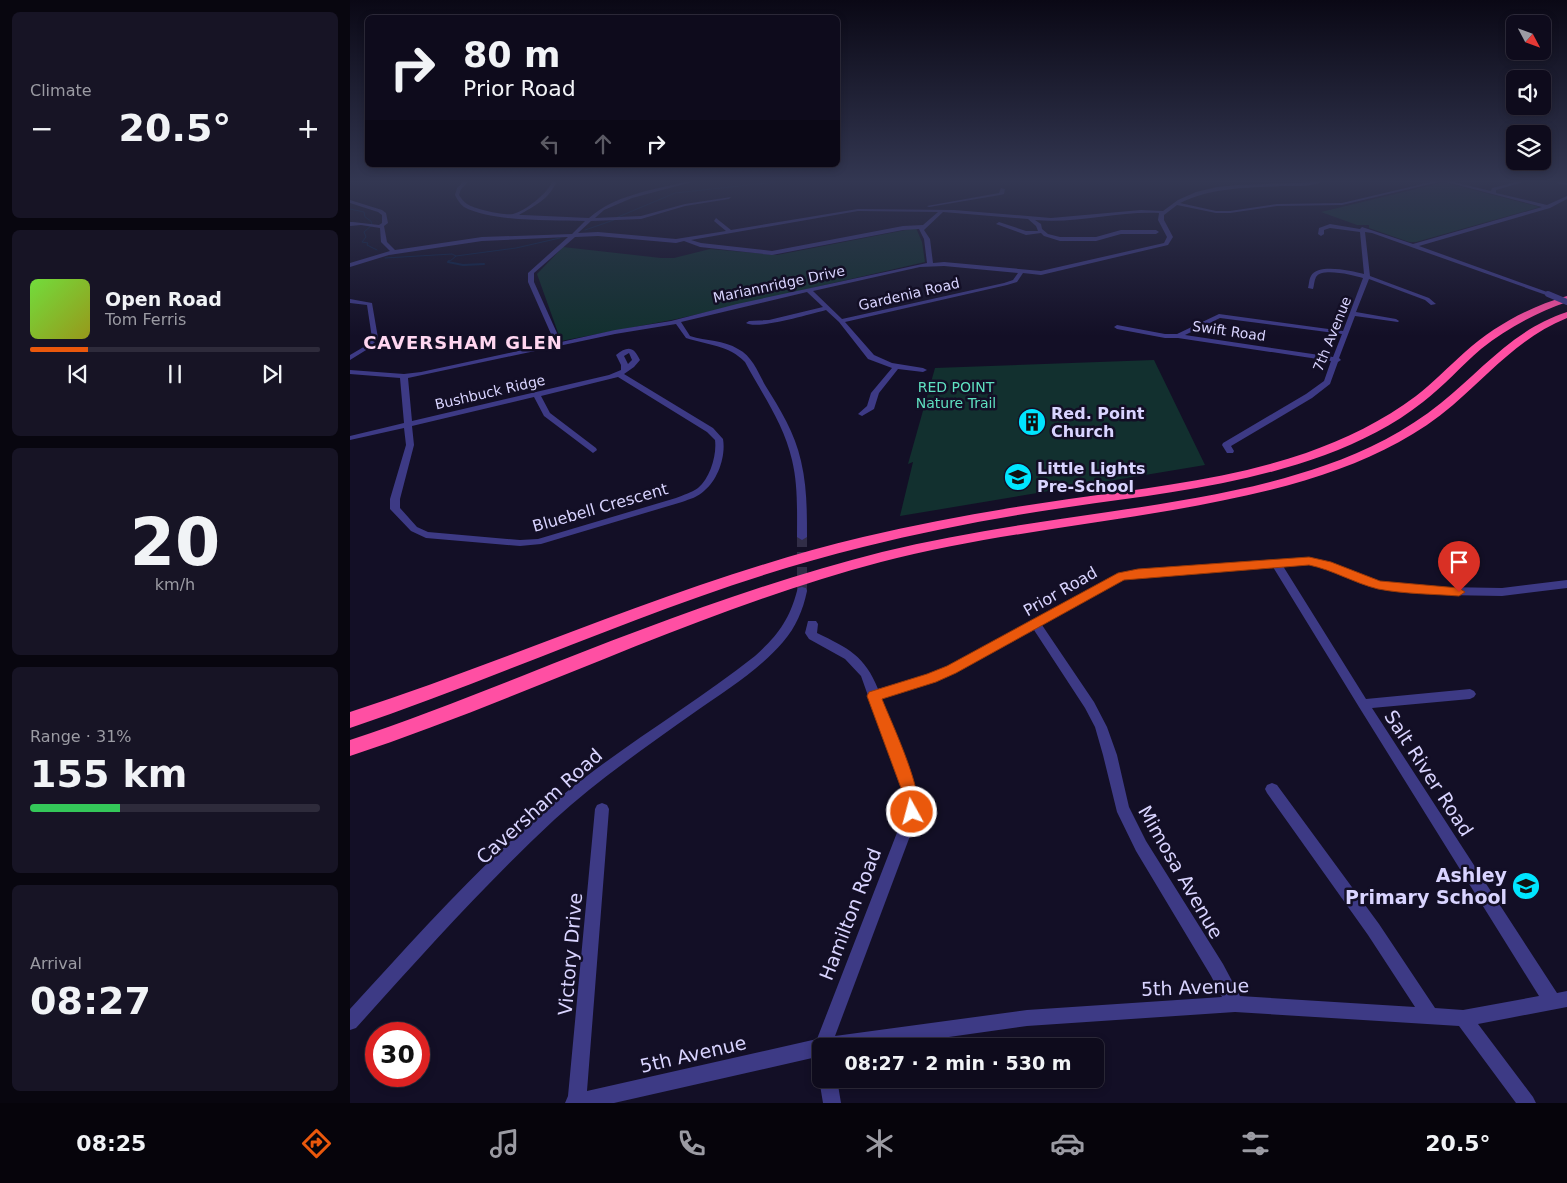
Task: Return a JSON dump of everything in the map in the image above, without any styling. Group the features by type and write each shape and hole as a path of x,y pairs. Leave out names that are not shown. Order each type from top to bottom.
{"highway":[{"path":"350,720 520,659 693,593 836,548 920,528 1014,511 1204,483 1263,470 1307,456 1351,439 1398,414 1421,398 1483,342 1504,327 1527,314 1567,300"},
{"path":"350,748 433,719 702,613 810,576 885,556 976,537 1230,496 1279,484 1331,468 1382,447 1423,423 1447,404 1503,351 1523,336 1550,320 1567,315"}],"street":[{"path":"381,233 384,242 394,252"},
{"path":"350,265 394,252 482,239 605,234 664,241 686,240 722,233"},
{"path":"686,240 700,245 772,253 874,233"},
{"path":"923,233 927,239 930,264"},
{"path":"1043,233 1053,238 1090,239 1116,233"},
{"name":"Mariannridge Drive","path":"680,325 698,316 930,264 1021,272 1047,272 1166,244 1170,237 1168,233"},
{"name":"7th Avenue","path":"1230,451 1226,445 1235,438 1327,382 1368,276 1362,233"},
{"path":"1378,233 1567,300"},
{"path":"1414,246 1457,233"},
{"path":"559,344 530,282 530,276 539,265 573,235"},
{"path":"1311,288 1313,277 1317,272 1324,270 1368,276 1426,299 1433,304"},
{"name":"Gardenia Road","path":"808,290 841,321 1005,284 1015,281 1021,272"},
{"path":"350,301 370,304 375,338 369,346 350,358"},
{"path":"750,323 769,322 828,308"},
{"path":"1354,314 1396,321"},
{"path":"1178,336 1219,316 1346,333"},
{"path":"841,321 871,357 896,367 923,370"},
{"path":"350,372 404,376 427,373 559,344 680,325 688,337 741,352 748,361 790,438 795,452 802,490 802,537"},
{"name":"Swift Road","path":"1117,327 1165,336 1178,336 1337,360"},
{"path":"862,414 871,407 875,393 896,367"},
{"name":"Bushbuck Ridge","path":"350,438 621,372"},
{"name":"Bluebell Crescent","path":"408,424 410,445 395,500 395,509 414,529 426,535 438,537 520,543 556,538 696,493 705,486 721,453 719,439 710,430 621,372"},
{"path":"404,376 408,424"},
{"path":"536,394 547,414 593,450"},
{"name":"Prior Road","path":"874,696 951,670 1122,576 1276,563 1317,562 1380,585 1451,592 1502,592 1567,584"},
{"name":"Salt River Road","path":"1276,563 1363,704 1560,1000"},
{"name":"Caversham Road","path":"350,1022 424,941 550,816 612,764 749,667 775,643 789,626 797,611 802,591"},
{"name":"Hamilton Road","path":"812,624 811,633 813,636 841,650 860,664 866,674 909,788 912,812 826,1038"},
{"name":"Mimosa Avenue","path":"1036,624 1090,706 1101,727 1110,755 1122,808 1140,846 1217,970 1235,1004"},
{"path":"1363,704 1470,694"},
{"path":"1272,789 1372,928 1430,1016"},
{"name":"Victory Drive","path":"576,1103 602,809"},
{"name":"5th Avenue","path":"881,1038 1027,1018 1235,1004 1463,1018 1560,1000"},
{"path":"1463,1018 1527,1103"},
{"name":"5th Avenue","path":"576,1103 812,1049"},
{"path":"830,1088 832,1103"}],"green space":[{"path":"888,233 918,233 922,242 925,262 677,319 561,341 537,274 563,247 661,258 674,258 710,249 777,255"},
{"path":"1385,233 1446,233 1416,242 1409,242"},
{"name":"RED POINT Nature Trail","path":"1154,360 1205,465 900,516 913,462 908,464 935,368"}],"waterway":[{"path":"365,233 366,237 362,242 368,243 367,245 377,250"},
{"path":"456,256 516,248 560,238"},
{"path":"385,258 452,254 456,256"},
{"path":"449,262 456,256"},
{"path":"449,261 463,265 484,264"}],"tunnel":[{"path":"802,537 802,591"}],"place":[{"name":"Red. Point Church","path":"1032,422"},
{"name":"Little Lights Pre-School","path":"1018,477"},
{"name":"Ashley Primary School","path":"1526,886"}],"district":[{"name":"CAVERSHAM GLEN","path":"463,343"}],"route":[{"path":"912,812 909,788 874,696 951,670 1111,580 1138,573 1309,561 1327,564 1363,580 1380,585 1459,592"}]}
